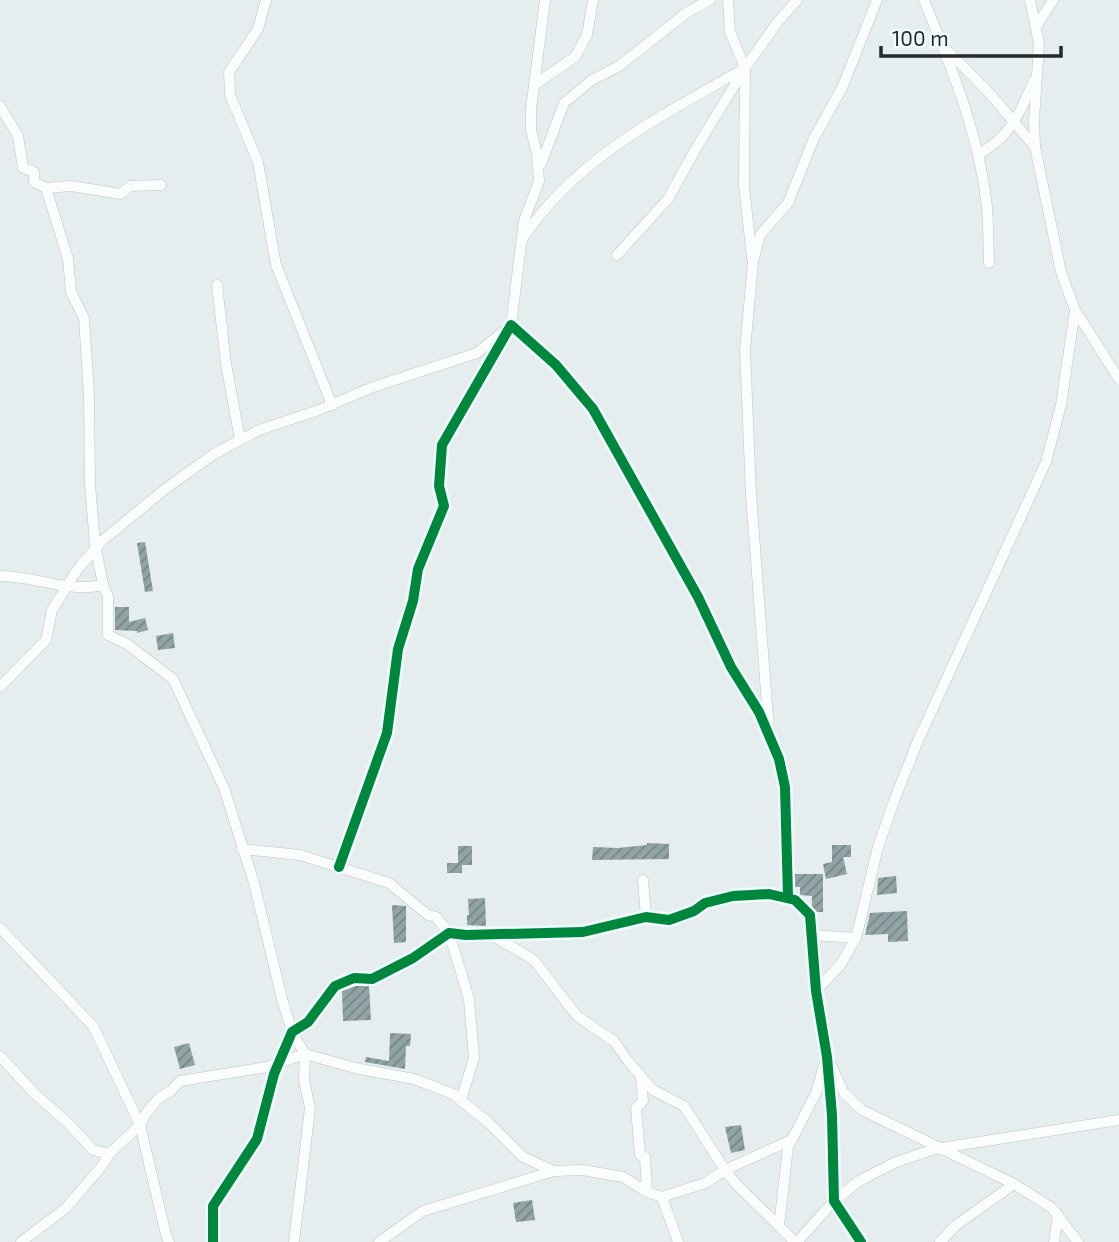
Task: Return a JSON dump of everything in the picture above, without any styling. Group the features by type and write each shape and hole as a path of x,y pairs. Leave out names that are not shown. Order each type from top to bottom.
{"street":[{"path":"266,0 258,29 229,72 230,95 258,162 276,265 332,405"},
{"path":"339,867 387,733 398,649 413,601 418,569 444,506 439,486 442,445 511,325 524,221 539,181 537,154 531,130 545,0"},
{"path":"534,85 575,57 587,35 593,0"},
{"path":"538,172 564,103 592,80 619,66 651,43 689,11 710,0"},
{"path":"728,0 730,32 746,68 744,186 753,262"},
{"path":"617,255 668,199 746,68 777,23 797,0"},
{"path":"769,735 751,495 745,351 753,262 760,235 788,203 814,138 842,88 877,0"},
{"path":"924,0 969,118 987,200 989,263"},
{"path":"1030,0 1039,44 1035,147 1061,272 1075,310 1119,379"},
{"path":"1036,27 1053,0"},
{"path":"942,44 1035,147"},
{"path":"521,241 536,219 589,164 634,131 746,68"},
{"path":"978,155 999,142 1014,122 1037,75"},
{"path":"0,106 18,136 23,168 34,172 34,182 46,188 71,186 121,194 130,186 161,185"},
{"path":"46,188 68,259 71,292 84,318 89,395 90,485 96,548 103,585 108,596 108,635 127,644 173,679 223,788 254,883 292,1032 305,1054 304,1080 310,1108 294,1242"},
{"path":"217,285 226,364 240,440"},
{"path":"816,991 841,964 856,938 878,846 917,743 1046,462 1061,405 1075,310"},
{"path":"0,687 46,640 52,610 77,570 96,548 164,489 214,454 259,430 332,405 373,387 477,353 511,325"},
{"path":"511,325 556,365 593,410 698,597 731,667 759,712 779,759 785,787 788,897"},
{"path":"0,576 18,576 85,589 103,585"},
{"path":"242,849 300,855 389,883 428,915 436,918 449,933 469,999 474,1058 461,1100"},
{"path":"643,880 646,917"},
{"path":"213,1242 213,1206 257,1139 278,1063 292,1032 308,1022 335,986 354,978 372,979 413,958 449,933 583,932 646,917 669,920 694,911 705,903 769,894 788,897 804,907 810,915 816,991 827,1057 832,1115 834,1201 861,1242"},
{"path":"0,928 93,1026 140,1125 169,1242"},
{"path":"489,934 534,960 577,1016 614,1041 653,1090 684,1106 725,1170 796,1242 834,1201 859,1181 896,1162 939,1149 1119,1120"},
{"path":"812,935 856,938"},
{"path":"22,1242 66,1208 109,1154 140,1125 160,1097 171,1091 180,1081 267,1068 305,1054 355,1068 414,1079 453,1094 523,1157 554,1171"},
{"path":"0,1056 93,1150 109,1154"},
{"path":"779,1226 788,1147 816,1093 827,1057"},
{"path":"827,1057 845,1093 862,1110 1014,1184 1052,1208 1078,1242"},
{"path":"641,1077 643,1101 636,1108 640,1155 645,1157 648,1192"},
{"path":"379,1242 423,1210 554,1171 604,1172 623,1177 662,1197 705,1183 725,1170 791,1140"},
{"path":"940,1242 955,1226 1014,1184"},
{"path":"662,1197 678,1242"},
{"path":"1054,1242 1058,1215"}],"building":[{"path":"145,542 153,591 145,592 137,543"},
{"path":"115,607 129,607 129,622 145,618 148,630 137,633 115,630"},
{"path":"173,633 175,648 158,650 156,636"},
{"path":"647,843 669,844 669,859 592,860 593,847 618,848"},
{"path":"832,845 851,845 851,857 843,857 847,874 826,879 823,864 832,862"},
{"path":"458,846 472,846 472,865 462,865 462,873 447,873 447,863 458,863"},
{"path":"795,874 823,874 823,912 816,912 812,907 812,896 800,895 800,887 795,887"},
{"path":"896,876 897,893 877,895 878,878"},
{"path":"485,898 486,926 467,925 468,899"},
{"path":"392,905 406,906 406,942 394,943"},
{"path":"907,911 908,941 888,942 888,934 865,935 870,913"},
{"path":"355,986 369,986 371,1020 343,1021 342,991"},
{"path":"390,1033 411,1034 410,1046 406,1046 405,1069 365,1062 366,1057 389,1061"},
{"path":"189,1043 195,1065 180,1069 174,1047"},
{"path":"741,1125 745,1150 731,1153 725,1127"},
{"path":"532,1200 535,1220 516,1222 513,1203"}],"cycle path":[{"path":"339,867 387,733 398,649 413,601 418,569 444,506 439,486 442,445 511,325 556,365 593,409 698,597 731,667 759,712 779,759 785,787 788,897"},
{"path":"213,1242 213,1206 257,1139 274,1074 292,1032 308,1022 335,986 354,978 372,979 413,958 449,933 466,935 583,932 646,917 669,920 694,911 705,903 733,896 769,894 795,900 810,915 816,991 827,1057 832,1115 834,1201 861,1242"}]}
